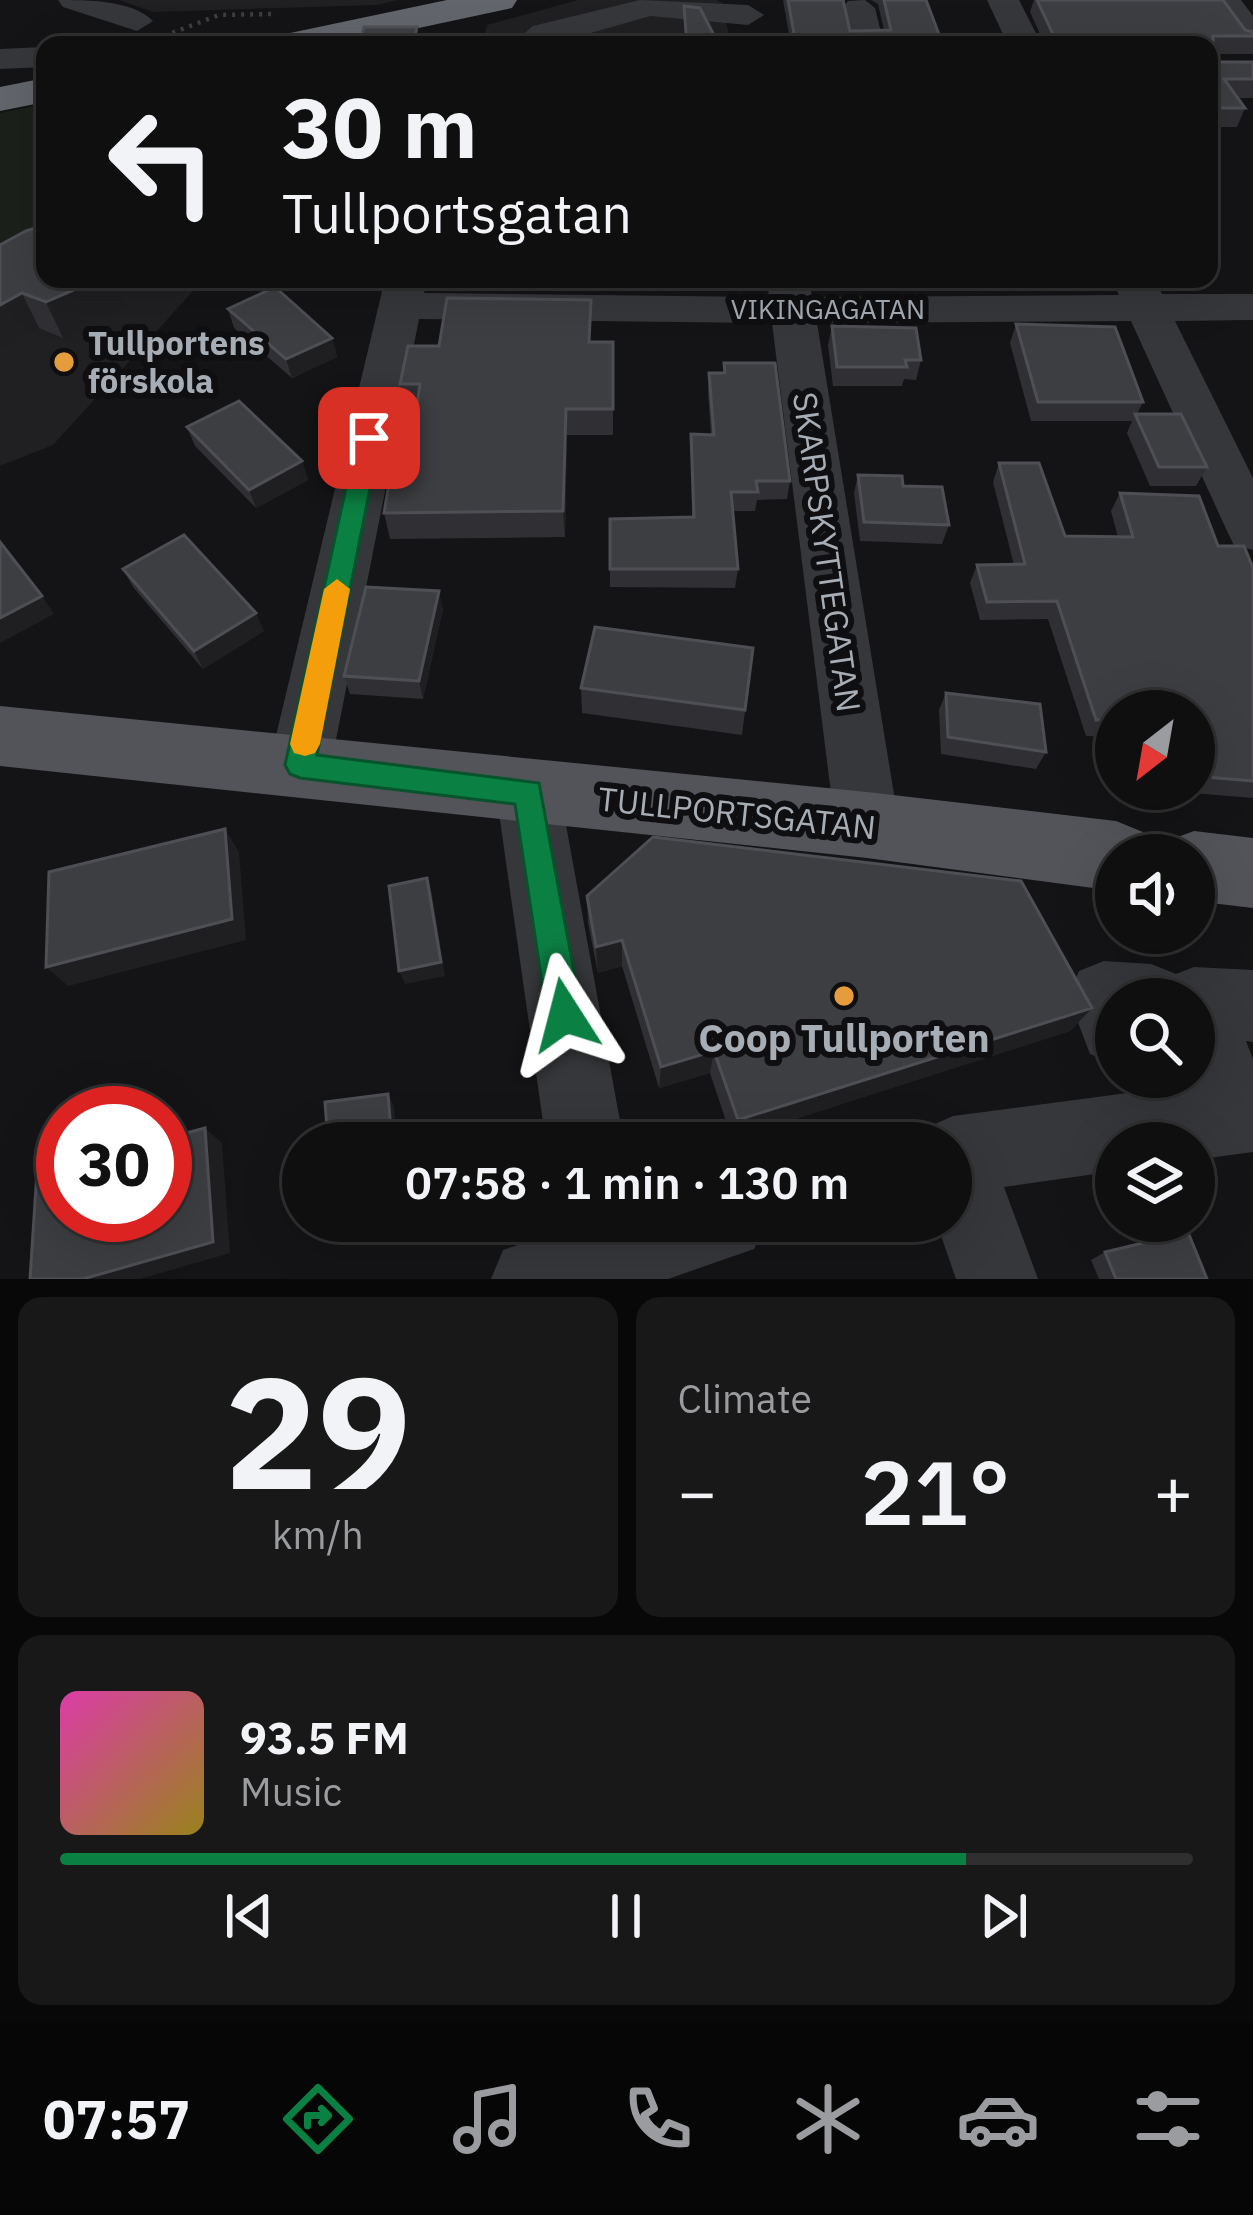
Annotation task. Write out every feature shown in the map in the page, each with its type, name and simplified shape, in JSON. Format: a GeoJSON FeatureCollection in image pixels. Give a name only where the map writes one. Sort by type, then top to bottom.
{"type":"FeatureCollection","features":[{"type":"Feature","properties":{"kind":"highway"},"geometry":{"type":"LineString","coordinates":[[328,36],[499,0]]}},
{"type":"Feature","properties":{"kind":"highway"},"geometry":{"type":"LineString","coordinates":[[0,99],[36,92]]}},
{"type":"Feature","properties":{"kind":"main road","name":"TULLPORTSGATAN"},"geometry":{"type":"LineString","coordinates":[[0,736],[867,825],[1095,853]]}},
{"type":"Feature","properties":{"kind":"main road"},"geometry":{"type":"LineString","coordinates":[[1215,868],[1253,873]]}},
{"type":"Feature","properties":{"kind":"street"},"geometry":{"type":"LineString","coordinates":[[74,0],[133,19]]}},
{"type":"Feature","properties":{"kind":"street"},"geometry":{"type":"LineString","coordinates":[[1003,0],[1020,36]]}},
{"type":"Feature","properties":{"kind":"street"},"geometry":{"type":"LineString","coordinates":[[1225,0],[1253,38]]}},
{"type":"Feature","properties":{"kind":"street"},"geometry":{"type":"LineString","coordinates":[[540,36],[650,7],[749,20]]}},
{"type":"Feature","properties":{"kind":"street"},"geometry":{"type":"LineString","coordinates":[[859,8],[865,36]]}},
{"type":"Feature","properties":{"kind":"street"},"geometry":{"type":"LineString","coordinates":[[92,36],[133,19]]}},
{"type":"Feature","properties":{"kind":"street"},"geometry":{"type":"LineString","coordinates":[[0,59],[36,57]]}},
{"type":"Feature","properties":{"kind":"street"},"geometry":{"type":"LineString","coordinates":[[300,765],[404,292]]}},
{"type":"Feature","properties":{"kind":"street","name":"VIKINGAGATAN"},"geometry":{"type":"LineString","coordinates":[[404,292],[1140,294],[1253,307]]}},
{"type":"Feature","properties":{"kind":"street"},"geometry":{"type":"LineString","coordinates":[[1140,294],[1253,531]]}},
{"type":"Feature","properties":{"kind":"street","name":"SKARPSKYTTEGATAN"},"geometry":{"type":"LineString","coordinates":[[790,295],[867,825]]}},
{"type":"Feature","properties":{"kind":"street"},"geometry":{"type":"LineString","coordinates":[[528,792],[582,1122]]}},
{"type":"Feature","properties":{"kind":"street"},"geometry":{"type":"LineString","coordinates":[[1215,1003],[1253,1006]]}},
{"type":"Feature","properties":{"kind":"street"},"geometry":{"type":"LineString","coordinates":[[1215,1048],[1246,1115]]}},
{"type":"Feature","properties":{"kind":"street"},"geometry":{"type":"LineString","coordinates":[[972,1150],[1143,1102],[1246,1115]]}},
{"type":"Feature","properties":{"kind":"street"},"geometry":{"type":"LineString","coordinates":[[972,1211],[997,1279]]}},
{"type":"Feature","properties":{"kind":"street"},"geometry":{"type":"LineString","coordinates":[[578,1252],[626,1242]]}},
{"type":"Feature","properties":{"kind":"shaded area"},"geometry":{"type":"Polygon","coordinates":[[[119,0],[397,0],[377,5],[153,12],[119,0]]]}},
{"type":"Feature","properties":{"kind":"shaded area"},"geometry":{"type":"Polygon","coordinates":[[[578,0],[717,0],[722,3],[729,36],[485,36],[487,25],[578,0]]]}},
{"type":"Feature","properties":{"kind":"shaded area"},"geometry":{"type":"Polygon","coordinates":[[[36,106],[36,252],[0,262],[0,113],[36,106]]]}},
{"type":"Feature","properties":{"kind":"shaded area","name":"Tullportens förskola"},"geometry":{"type":"Polygon","coordinates":[[[0,262],[36,276],[36,288],[196,288],[53,445],[0,466],[0,262]]]}},
{"type":"Feature","properties":{"kind":"building"},"geometry":{"type":"Polygon","coordinates":[[[788,0],[843,0],[850,31],[891,30],[884,0],[926,0],[940,36],[794,36],[788,0]]]}},
{"type":"Feature","properties":{"kind":"building"},"geometry":{"type":"Polygon","coordinates":[[[1037,0],[1223,0],[1245,30],[1253,32],[1253,36],[1054,36],[1037,0]]]}},
{"type":"Feature","properties":{"kind":"building"},"geometry":{"type":"Polygon","coordinates":[[[684,6],[700,8],[714,36],[686,36],[684,6]]]}},
{"type":"Feature","properties":{"kind":"building"},"geometry":{"type":"Polygon","coordinates":[[[364,27],[417,27],[415,36],[362,36],[364,27]]]}},
{"type":"Feature","properties":{"kind":"building"},"geometry":{"type":"Polygon","coordinates":[[[1218,62],[1253,62],[1253,79],[1224,79],[1245,108],[1218,108],[1218,62]]]}},
{"type":"Feature","properties":{"kind":"building"},"geometry":{"type":"Polygon","coordinates":[[[36,228],[36,288],[78,288],[46,302],[22,293],[0,305],[0,245],[36,228]]]}},
{"type":"Feature","properties":{"kind":"building"},"geometry":{"type":"Polygon","coordinates":[[[276,288],[332,338],[286,359],[228,309],[276,288]]]}},
{"type":"Feature","properties":{"kind":"building"},"geometry":{"type":"Polygon","coordinates":[[[447,298],[591,300],[589,342],[613,342],[613,409],[566,409],[563,511],[384,513],[394,454],[410,454],[420,384],[400,384],[408,346],[439,346],[447,298]]]}},
{"type":"Feature","properties":{"kind":"building"},"geometry":{"type":"Polygon","coordinates":[[[1016,324],[1115,327],[1143,402],[1038,402],[1016,324]]]}},
{"type":"Feature","properties":{"kind":"building"},"geometry":{"type":"Polygon","coordinates":[[[832,326],[916,328],[921,360],[905,360],[907,367],[837,367],[832,326]]]}},
{"type":"Feature","properties":{"kind":"building"},"geometry":{"type":"Polygon","coordinates":[[[724,363],[775,363],[790,481],[756,481],[758,492],[731,492],[738,569],[610,569],[610,519],[694,517],[691,434],[714,435],[709,373],[725,373],[724,363]]]}},
{"type":"Feature","properties":{"kind":"building"},"geometry":{"type":"Polygon","coordinates":[[[239,401],[302,461],[249,490],[187,427],[239,401]]]}},
{"type":"Feature","properties":{"kind":"building"},"geometry":{"type":"Polygon","coordinates":[[[1135,414],[1181,414],[1207,467],[1159,467],[1135,414]]]}},
{"type":"Feature","properties":{"kind":"building"},"geometry":{"type":"Polygon","coordinates":[[[999,463],[1039,463],[1065,536],[1133,537],[1120,493],[1199,496],[1218,546],[1244,546],[1253,568],[1253,781],[1215,778],[1215,690],[1095,690],[1095,717],[1057,601],[987,602],[977,565],[1025,564],[999,463]]]}},
{"type":"Feature","properties":{"kind":"building"},"geometry":{"type":"Polygon","coordinates":[[[858,475],[902,476],[903,486],[942,487],[949,525],[864,522],[858,475]]]}},
{"type":"Feature","properties":{"kind":"building"},"geometry":{"type":"Polygon","coordinates":[[[184,535],[256,613],[194,651],[123,569],[184,535]]]}},
{"type":"Feature","properties":{"kind":"building"},"geometry":{"type":"Polygon","coordinates":[[[0,542],[42,596],[0,618],[0,542]]]}},
{"type":"Feature","properties":{"kind":"building"},"geometry":{"type":"Polygon","coordinates":[[[366,587],[439,591],[419,681],[344,676],[366,587]]]}},
{"type":"Feature","properties":{"kind":"building"},"geometry":{"type":"Polygon","coordinates":[[[595,627],[753,648],[745,710],[581,688],[595,627]]]}},
{"type":"Feature","properties":{"kind":"building"},"geometry":{"type":"Polygon","coordinates":[[[946,693],[1040,704],[1046,752],[948,737],[946,693]]]}},
{"type":"Feature","properties":{"kind":"building"},"geometry":{"type":"Polygon","coordinates":[[[225,829],[232,919],[46,967],[49,872],[225,829]]]}},
{"type":"Feature","properties":{"kind":"building"},"geometry":{"type":"Polygon","coordinates":[[[653,837],[1021,881],[1092,1008],[738,1120],[714,1051],[661,1067],[622,940],[596,947],[587,896],[653,837]]]}},
{"type":"Feature","properties":{"kind":"building"},"geometry":{"type":"Polygon","coordinates":[[[427,878],[441,962],[399,971],[389,886],[427,878]]]}},
{"type":"Feature","properties":{"kind":"building"},"geometry":{"type":"Polygon","coordinates":[[[388,1094],[390,1122],[326,1122],[325,1102],[388,1094]]]}},
{"type":"Feature","properties":{"kind":"building"},"geometry":{"type":"Polygon","coordinates":[[[205,1128],[213,1242],[83,1279],[30,1279],[36,1186],[36,1242],[192,1242],[192,1132],[205,1128]]]}},
{"type":"Feature","properties":{"kind":"building"},"geometry":{"type":"Polygon","coordinates":[[[1146,1242],[1192,1242],[1207,1279],[1116,1279],[1105,1252],[1146,1242]]]}},
{"type":"Feature","properties":{"kind":"slow traffic"},"geometry":{"type":"LineString","coordinates":[[305,744],[337,589]]}},
{"type":"Feature","properties":{"kind":"place","name":"Tullportens förskola"},"geometry":{"type":"Point","coordinates":[64,362]}},
{"type":"Feature","properties":{"kind":"place","name":"Coop Tullporten"},"geometry":{"type":"Point","coordinates":[844,996]}},
{"type":"Feature","properties":{"kind":"route"},"geometry":{"type":"LineString","coordinates":[[369,438],[300,765],[528,792],[565,1015]]}}]}
